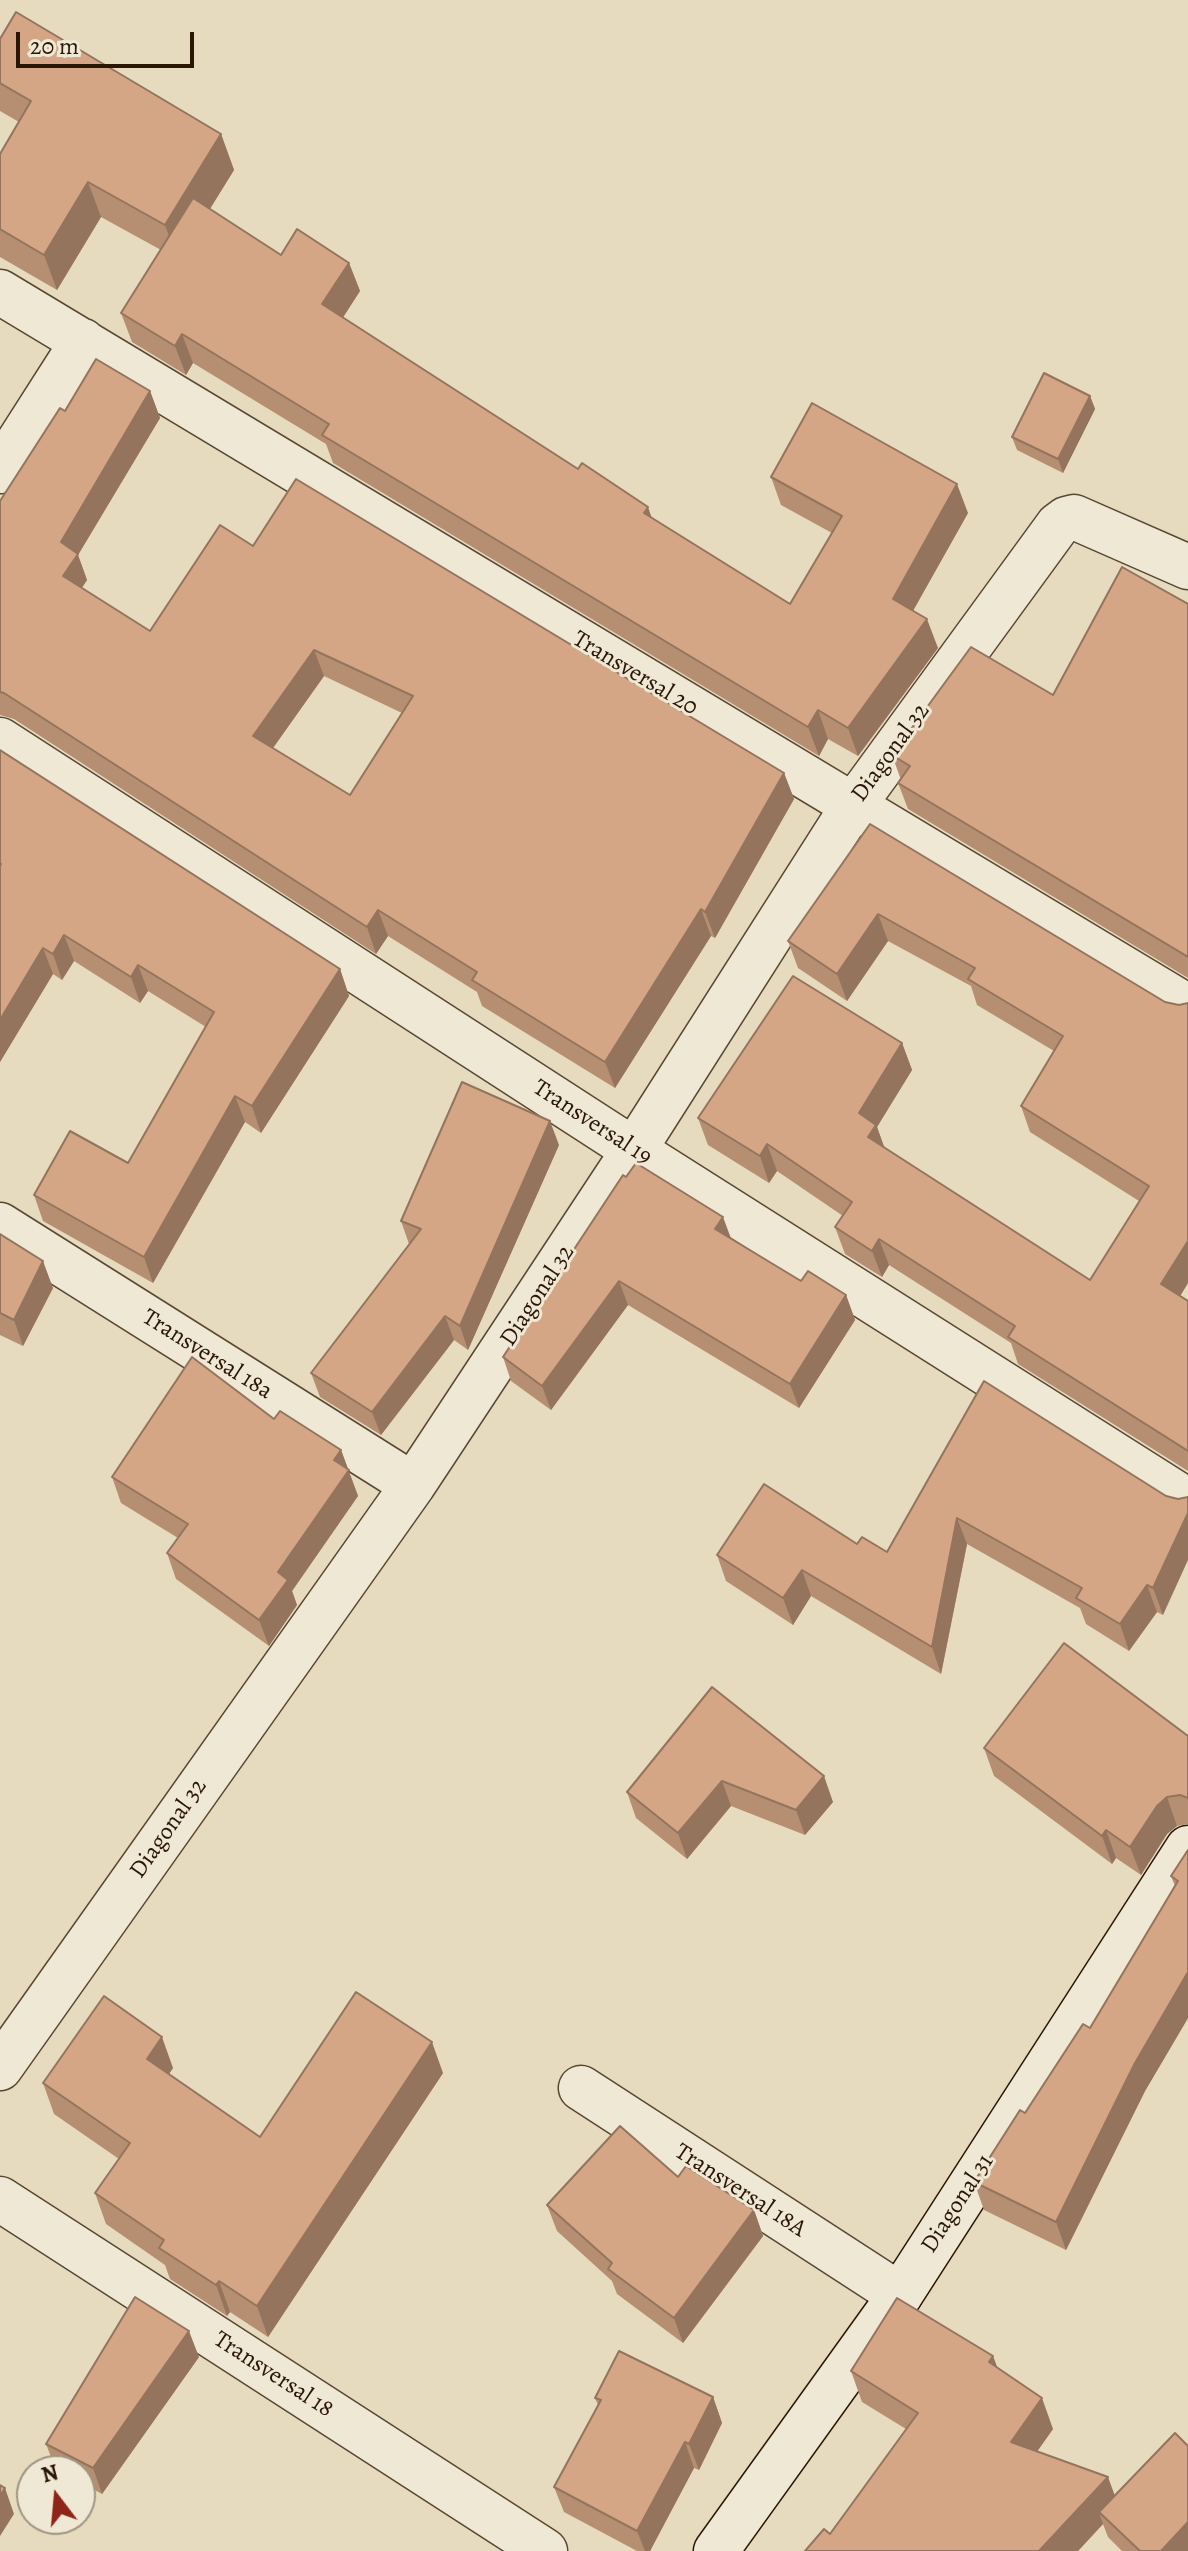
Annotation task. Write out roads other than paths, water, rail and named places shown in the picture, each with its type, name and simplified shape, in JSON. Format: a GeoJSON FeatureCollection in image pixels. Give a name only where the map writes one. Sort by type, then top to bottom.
{"type":"FeatureCollection","features":[{"type":"Feature","properties":{"kind":"street","name":"Transversal 20"},"geometry":{"type":"LineString","coordinates":[[0,292],[1188,1007]]}},
{"type":"Feature","properties":{"kind":"street"},"geometry":{"type":"LineString","coordinates":[[0,471],[83,341]]}},
{"type":"Feature","properties":{"kind":"street","name":"Diagonal 32"},"geometry":{"type":"LineString","coordinates":[[0,2068],[413,1485],[634,1150],[853,806],[1058,525],[1074,517],[1188,567]]}},
{"type":"Feature","properties":{"kind":"street","name":"Transversal 19"},"geometry":{"type":"LineString","coordinates":[[0,740],[634,1150],[1188,1501]]}},
{"type":"Feature","properties":{"kind":"street","name":"Transversal 18a"},"geometry":{"type":"LineString","coordinates":[[0,1225],[413,1485]]}},
{"type":"Feature","properties":{"kind":"street","name":"Diagonal 31"},"geometry":{"type":"LineString","coordinates":[[716,2551],[900,2295],[1188,1848]]}},
{"type":"Feature","properties":{"kind":"street","name":"Transversal 18A"},"geometry":{"type":"LineString","coordinates":[[581,2088],[900,2295]]}},
{"type":"Feature","properties":{"kind":"street","name":"Transversal 18"},"geometry":{"type":"LineString","coordinates":[[0,2199],[545,2551]]}}]}
